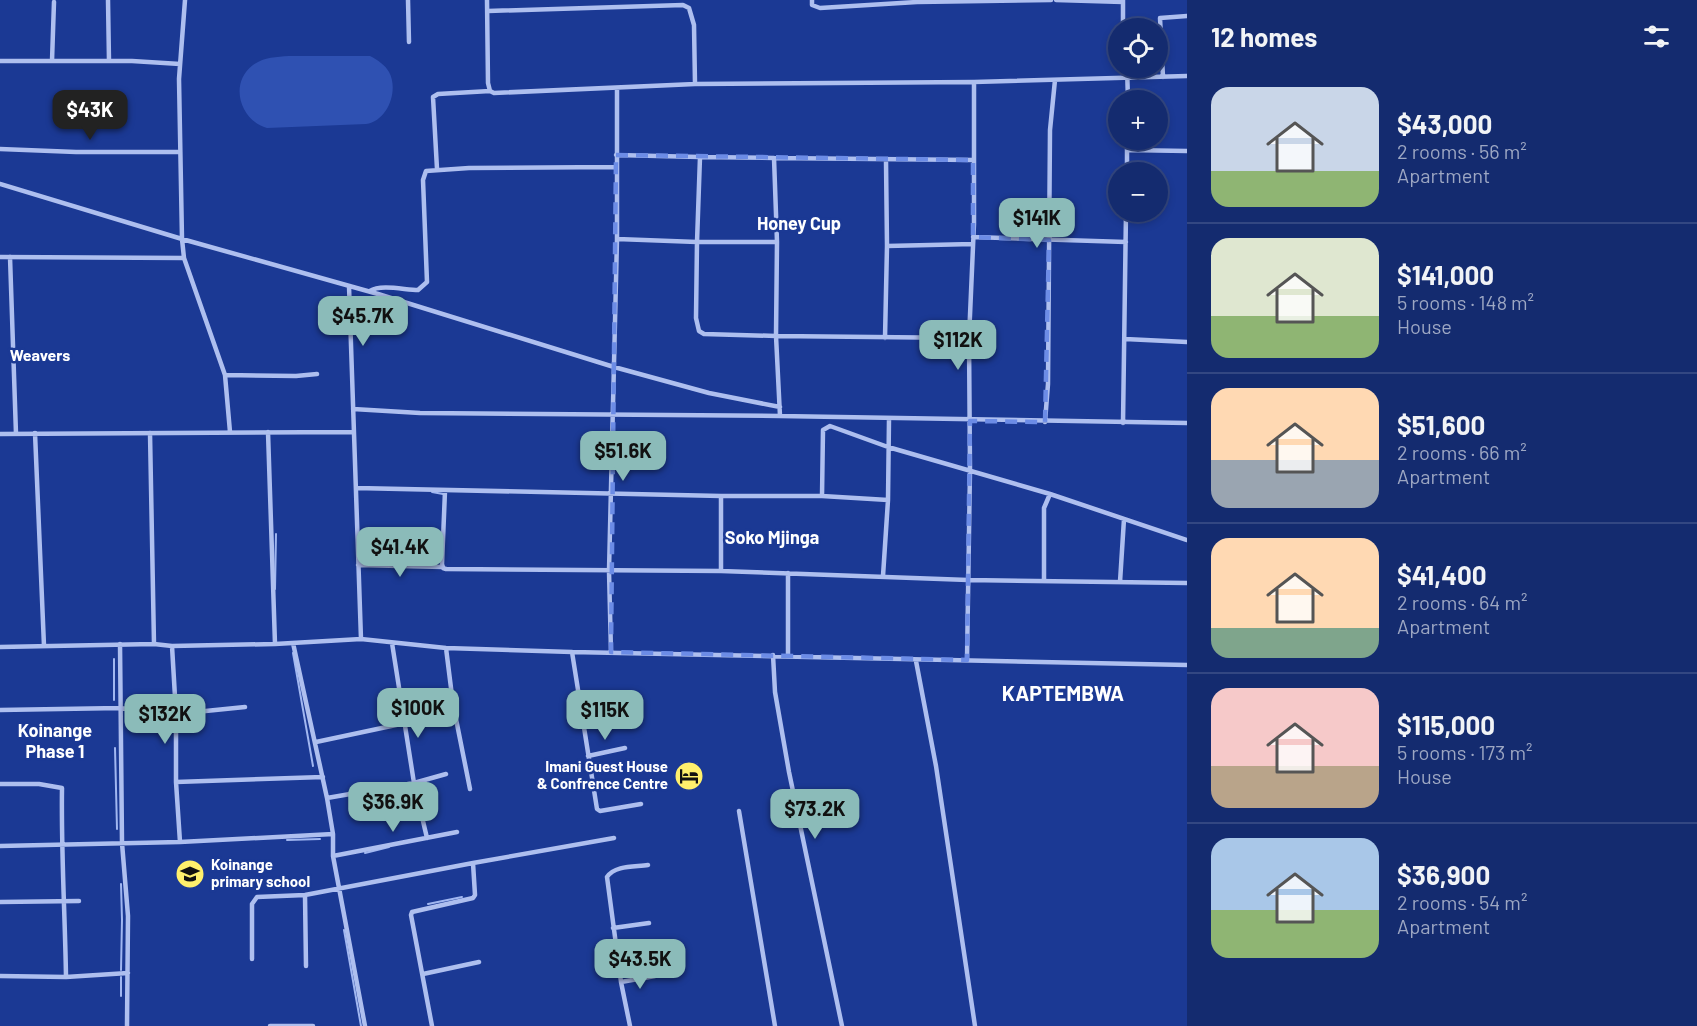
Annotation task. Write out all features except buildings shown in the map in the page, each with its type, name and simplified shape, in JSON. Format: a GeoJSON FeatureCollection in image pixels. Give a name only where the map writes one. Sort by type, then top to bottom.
{"type":"FeatureCollection","features":[{"type":"Feature","properties":{"kind":"street"},"geometry":{"type":"LineString","coordinates":[[108,0],[109,61]]}},
{"type":"Feature","properties":{"kind":"street"},"geometry":{"type":"LineString","coordinates":[[185,0],[180,64],[179,153],[182,239],[184,258],[198,291],[225,375],[230,432]]}},
{"type":"Feature","properties":{"kind":"street"},"geometry":{"type":"LineString","coordinates":[[408,0],[409,42]]}},
{"type":"Feature","properties":{"kind":"street"},"geometry":{"type":"LineString","coordinates":[[487,0],[490,91]]}},
{"type":"Feature","properties":{"kind":"street"},"geometry":{"type":"LineString","coordinates":[[571,0],[571,9]]}},
{"type":"Feature","properties":{"kind":"street"},"geometry":{"type":"LineString","coordinates":[[686,0],[687,7]]}},
{"type":"Feature","properties":{"kind":"street"},"geometry":{"type":"LineString","coordinates":[[812,0],[812,5],[820,8],[916,1],[1123,1],[1124,18]]}},
{"type":"Feature","properties":{"kind":"street"},"geometry":{"type":"LineString","coordinates":[[52,61],[54,2]]}},
{"type":"Feature","properties":{"kind":"street"},"geometry":{"type":"LineString","coordinates":[[488,11],[683,5],[691,11],[694,24],[695,84]]}},
{"type":"Feature","properties":{"kind":"street"},"geometry":{"type":"LineString","coordinates":[[1160,18],[1187,16]]}},
{"type":"Feature","properties":{"kind":"street"},"geometry":{"type":"LineString","coordinates":[[0,61],[109,61],[180,64]]}},
{"type":"Feature","properties":{"kind":"street"},"geometry":{"type":"LineString","coordinates":[[1168,76],[1187,76]]}},
{"type":"Feature","properties":{"kind":"street"},"geometry":{"type":"LineString","coordinates":[[437,169],[433,97],[438,94],[617,89],[695,84],[974,82],[1108,78]]}},
{"type":"Feature","properties":{"kind":"street"},"geometry":{"type":"LineString","coordinates":[[1045,422],[1048,384],[1050,130],[1055,80]]}},
{"type":"Feature","properties":{"kind":"street"},"geometry":{"type":"LineString","coordinates":[[967,660],[970,470],[969,338],[973,244],[974,82]]}},
{"type":"Feature","properties":{"kind":"street"},"geometry":{"type":"LineString","coordinates":[[611,652],[609,571],[617,239],[617,89]]}},
{"type":"Feature","properties":{"kind":"street"},"geometry":{"type":"LineString","coordinates":[[0,149],[179,153]]}},
{"type":"Feature","properties":{"kind":"street"},"geometry":{"type":"LineString","coordinates":[[1127,162],[1127,150],[1187,151]]}},
{"type":"Feature","properties":{"kind":"street"},"geometry":{"type":"LineString","coordinates":[[616,155],[973,160]]}},
{"type":"Feature","properties":{"kind":"street"},"geometry":{"type":"LineString","coordinates":[[700,157],[696,318],[699,331],[710,335],[969,338]]}},
{"type":"Feature","properties":{"kind":"street"},"geometry":{"type":"LineString","coordinates":[[774,158],[777,242],[776,336],[780,416]]}},
{"type":"Feature","properties":{"kind":"street"},"geometry":{"type":"LineString","coordinates":[[885,338],[886,160]]}},
{"type":"Feature","properties":{"kind":"street"},"geometry":{"type":"LineString","coordinates":[[369,291],[375,288],[418,290],[427,282],[423,180],[426,171],[616,167]]}},
{"type":"Feature","properties":{"kind":"street"},"geometry":{"type":"LineString","coordinates":[[0,184],[182,239],[369,291],[614,367],[709,393],[780,407]]}},
{"type":"Feature","properties":{"kind":"street"},"geometry":{"type":"LineString","coordinates":[[1123,423],[1126,222]]}},
{"type":"Feature","properties":{"kind":"street"},"geometry":{"type":"LineString","coordinates":[[973,237],[1126,242]]}},
{"type":"Feature","properties":{"kind":"street"},"geometry":{"type":"LineString","coordinates":[[617,239],[777,242]]}},
{"type":"Feature","properties":{"kind":"street"},"geometry":{"type":"LineString","coordinates":[[887,246],[973,244]]}},
{"type":"Feature","properties":{"kind":"street"},"geometry":{"type":"LineString","coordinates":[[0,257],[184,258]]}},
{"type":"Feature","properties":{"kind":"street"},"geometry":{"type":"LineString","coordinates":[[10,257],[16,434]]}},
{"type":"Feature","properties":{"kind":"street"},"geometry":{"type":"LineString","coordinates":[[349,286],[361,639]]}},
{"type":"Feature","properties":{"kind":"street"},"geometry":{"type":"LineString","coordinates":[[1125,339],[1187,342]]}},
{"type":"Feature","properties":{"kind":"street"},"geometry":{"type":"LineString","coordinates":[[225,375],[317,374]]}},
{"type":"Feature","properties":{"kind":"street"},"geometry":{"type":"LineString","coordinates":[[353,409],[408,413],[1187,423]]}},
{"type":"Feature","properties":{"kind":"street"},"geometry":{"type":"LineString","coordinates":[[883,576],[888,500],[889,419]]}},
{"type":"Feature","properties":{"kind":"street"},"geometry":{"type":"LineString","coordinates":[[822,496],[823,430],[830,426],[888,447],[1050,494],[1187,540]]}},
{"type":"Feature","properties":{"kind":"street"},"geometry":{"type":"LineString","coordinates":[[268,432],[275,644]]}},
{"type":"Feature","properties":{"kind":"street"},"geometry":{"type":"LineString","coordinates":[[0,434],[354,432]]}},
{"type":"Feature","properties":{"kind":"street"},"geometry":{"type":"LineString","coordinates":[[35,433],[44,646]]}},
{"type":"Feature","properties":{"kind":"street"},"geometry":{"type":"LineString","coordinates":[[150,433],[154,644]]}},
{"type":"Feature","properties":{"kind":"street"},"geometry":{"type":"LineString","coordinates":[[356,488],[822,496],[888,500]]}},
{"type":"Feature","properties":{"kind":"street"},"geometry":{"type":"LineString","coordinates":[[442,567],[445,491]]}},
{"type":"Feature","properties":{"kind":"street"},"geometry":{"type":"LineString","coordinates":[[1044,581],[1044,508],[1050,494]]}},
{"type":"Feature","properties":{"kind":"street"},"geometry":{"type":"LineString","coordinates":[[721,496],[721,571]]}},
{"type":"Feature","properties":{"kind":"street"},"geometry":{"type":"LineString","coordinates":[[1120,582],[1124,519]]}},
{"type":"Feature","properties":{"kind":"street"},"geometry":{"type":"LineString","coordinates":[[358,565],[442,567],[446,569],[721,571],[968,580],[1187,583]]}},
{"type":"Feature","properties":{"kind":"street"},"geometry":{"type":"LineString","coordinates":[[788,573],[788,656]]}},
{"type":"Feature","properties":{"kind":"street"},"geometry":{"type":"LineString","coordinates":[[0,647],[275,644],[361,639],[447,648],[572,652],[1187,665]]}},
{"type":"Feature","properties":{"kind":"street"},"geometry":{"type":"LineString","coordinates":[[293,643],[327,798],[333,834],[333,856],[365,1026]]}},
{"type":"Feature","properties":{"kind":"street"},"geometry":{"type":"LineString","coordinates":[[392,643],[403,724],[427,838]]}},
{"type":"Feature","properties":{"kind":"street"},"geometry":{"type":"LineString","coordinates":[[120,644],[122,843],[128,916],[127,1026]]}},
{"type":"Feature","properties":{"kind":"street"},"geometry":{"type":"LineString","coordinates":[[172,646],[177,714],[176,782],[180,842]]}},
{"type":"Feature","properties":{"kind":"street"},"geometry":{"type":"LineString","coordinates":[[447,648],[453,704],[470,789]]}},
{"type":"Feature","properties":{"kind":"street"},"geometry":{"type":"LineString","coordinates":[[572,652],[597,809],[600,811],[641,804]]}},
{"type":"Feature","properties":{"kind":"street"},"geometry":{"type":"LineString","coordinates":[[773,655],[775,692],[789,772],[842,1026]]}},
{"type":"Feature","properties":{"kind":"street"},"geometry":{"type":"LineString","coordinates":[[916,661],[936,766],[975,1026]]}},
{"type":"Feature","properties":{"kind":"street"},"geometry":{"type":"LineString","coordinates":[[581,701],[616,697]]}},
{"type":"Feature","properties":{"kind":"street"},"geometry":{"type":"LineString","coordinates":[[0,710],[120,708],[177,714],[245,707]]}},
{"type":"Feature","properties":{"kind":"street"},"geometry":{"type":"LineString","coordinates":[[316,742],[429,718]]}},
{"type":"Feature","properties":{"kind":"street"},"geometry":{"type":"LineString","coordinates":[[588,756],[625,748]]}},
{"type":"Feature","properties":{"kind":"street"},"geometry":{"type":"LineString","coordinates":[[327,798],[414,783],[446,774]]}},
{"type":"Feature","properties":{"kind":"street"},"geometry":{"type":"LineString","coordinates":[[176,782],[323,777]]}},
{"type":"Feature","properties":{"kind":"street"},"geometry":{"type":"LineString","coordinates":[[0,784],[39,784],[62,788],[61,845],[64,865],[66,977]]}},
{"type":"Feature","properties":{"kind":"street"},"geometry":{"type":"LineString","coordinates":[[739,811],[775,1026]]}},
{"type":"Feature","properties":{"kind":"street"},"geometry":{"type":"LineString","coordinates":[[333,856],[457,832]]}},
{"type":"Feature","properties":{"kind":"street"},"geometry":{"type":"LineString","coordinates":[[0,846],[180,842],[333,834]]}},
{"type":"Feature","properties":{"kind":"street"},"geometry":{"type":"LineString","coordinates":[[252,959],[252,904],[255,898],[305,895],[614,838]]}},
{"type":"Feature","properties":{"kind":"street"},"geometry":{"type":"LineString","coordinates":[[432,1026],[411,915],[412,912],[473,898],[475,895],[473,863]]}},
{"type":"Feature","properties":{"kind":"street"},"geometry":{"type":"LineString","coordinates":[[630,1026],[621,982],[607,876],[618,869],[648,865]]}},
{"type":"Feature","properties":{"kind":"street"},"geometry":{"type":"LineString","coordinates":[[305,895],[306,966]]}},
{"type":"Feature","properties":{"kind":"street"},"geometry":{"type":"LineString","coordinates":[[0,902],[79,901]]}},
{"type":"Feature","properties":{"kind":"street"},"geometry":{"type":"LineString","coordinates":[[613,928],[649,923]]}},
{"type":"Feature","properties":{"kind":"street"},"geometry":{"type":"LineString","coordinates":[[423,974],[479,962]]}},
{"type":"Feature","properties":{"kind":"street"},"geometry":{"type":"LineString","coordinates":[[0,976],[66,977],[128,973]]}},
{"type":"Feature","properties":{"kind":"street"},"geometry":{"type":"LineString","coordinates":[[621,982],[655,976]]}},
{"type":"Feature","properties":{"kind":"street"},"geometry":{"type":"LineString","coordinates":[[270,1026],[313,1026]]}},
{"type":"Feature","properties":{"kind":"highlighted area"},"geometry":{"type":"Polygon","coordinates":[[[616,155],[973,160],[973,237],[1049,240],[1045,422],[970,421],[967,660],[611,652],[616,155]]]}},
{"type":"Feature","properties":{"kind":"shaded area"},"geometry":{"type":"Polygon","coordinates":[[[289,56],[370,56],[385,67],[392,79],[392,96],[386,111],[374,122],[366,124],[267,128],[258,124],[250,118],[241,101],[241,82],[245,73],[261,60],[289,56]]]}},
{"type":"Feature","properties":{"kind":"waterway"},"geometry":{"type":"LineString","coordinates":[[432,492],[443,494]]}},
{"type":"Feature","properties":{"kind":"waterway"},"geometry":{"type":"LineString","coordinates":[[275,589],[276,534]]}},
{"type":"Feature","properties":{"kind":"waterway"},"geometry":{"type":"LineString","coordinates":[[293,653],[313,766]]}},
{"type":"Feature","properties":{"kind":"waterway"},"geometry":{"type":"LineString","coordinates":[[114,659],[114,700]]}},
{"type":"Feature","properties":{"kind":"waterway"},"geometry":{"type":"LineString","coordinates":[[115,748],[117,829]]}},
{"type":"Feature","properties":{"kind":"waterway"},"geometry":{"type":"LineString","coordinates":[[287,840],[320,839]]}},
{"type":"Feature","properties":{"kind":"waterway"},"geometry":{"type":"LineString","coordinates":[[365,853],[389,847]]}},
{"type":"Feature","properties":{"kind":"waterway"},"geometry":{"type":"LineString","coordinates":[[121,884],[121,970]]}},
{"type":"Feature","properties":{"kind":"waterway"},"geometry":{"type":"LineString","coordinates":[[428,904],[462,897]]}},
{"type":"Feature","properties":{"kind":"waterway"},"geometry":{"type":"LineString","coordinates":[[344,930],[361,1026]]}},
{"type":"Feature","properties":{"kind":"waterway"},"geometry":{"type":"LineString","coordinates":[[121,977],[121,996]]}},
{"type":"Feature","properties":{"kind":"place","name":"Imani Guest House & Confrence Centre"},"geometry":{"type":"Point","coordinates":[689,776]}},
{"type":"Feature","properties":{"kind":"place","name":"Koinange primary school"},"geometry":{"type":"Point","coordinates":[190,874]}},
{"type":"Feature","properties":{"kind":"district","name":"Honey Cup"},"geometry":{"type":"Point","coordinates":[799,224]}},
{"type":"Feature","properties":{"kind":"district","name":"Weavers"},"geometry":{"type":"Point","coordinates":[40,355]}},
{"type":"Feature","properties":{"kind":"district","name":"Soko Mjinga"},"geometry":{"type":"Point","coordinates":[772,538]}},
{"type":"Feature","properties":{"kind":"district","name":"KAPTEMBWA"},"geometry":{"type":"Point","coordinates":[1063,694]}},
{"type":"Feature","properties":{"kind":"district","name":"Koinange Phase 1"},"geometry":{"type":"Point","coordinates":[55,741]}}]}
